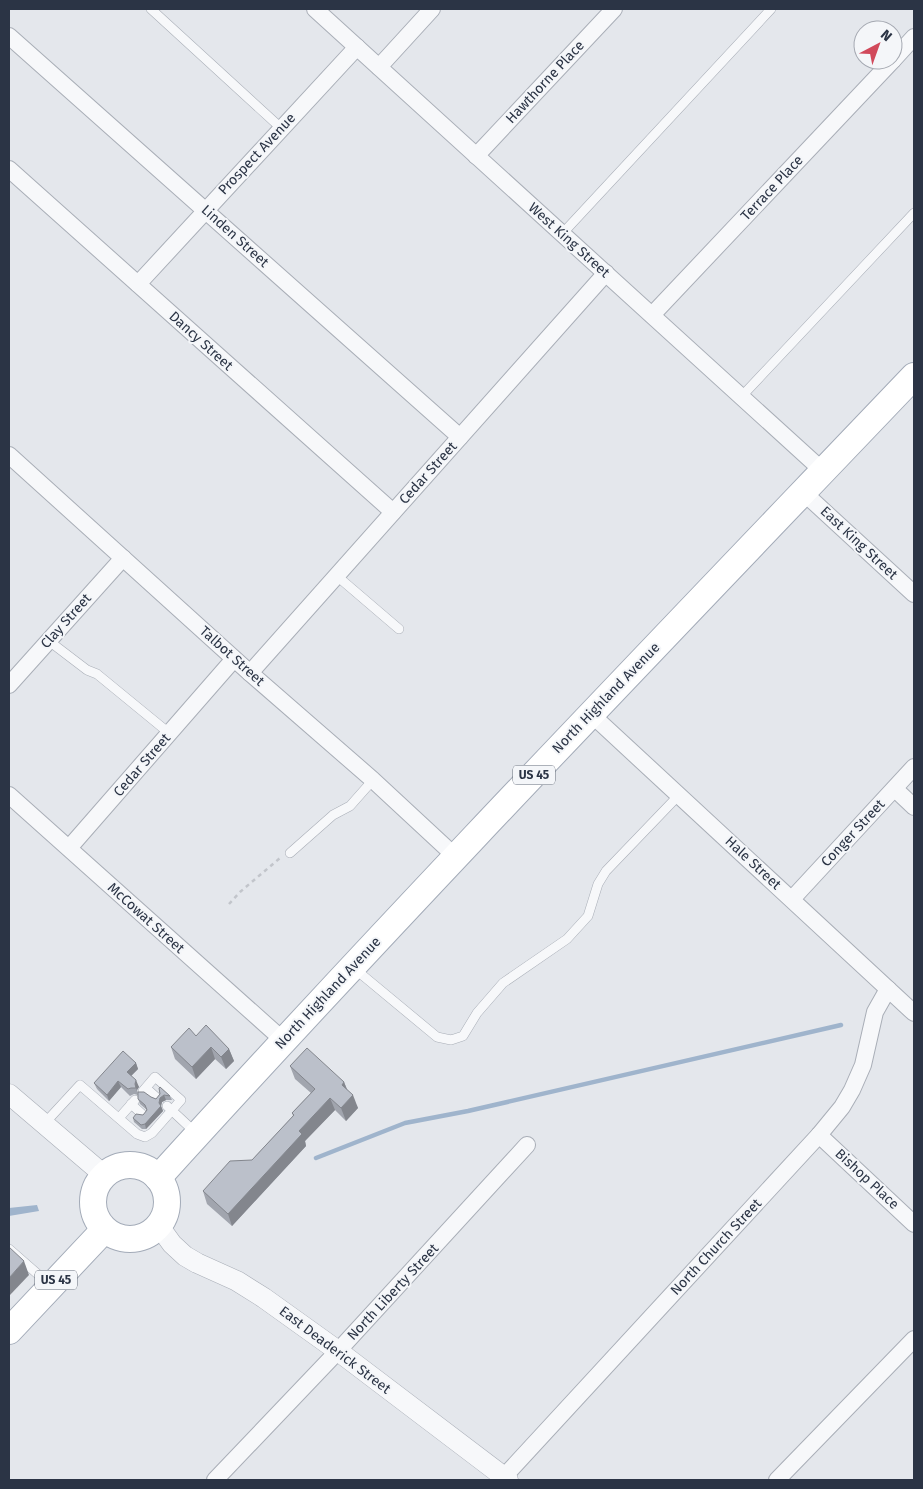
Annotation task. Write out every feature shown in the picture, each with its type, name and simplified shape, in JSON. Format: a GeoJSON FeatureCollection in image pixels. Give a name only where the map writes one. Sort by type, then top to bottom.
{"type":"FeatureCollection","features":[{"type":"Feature","properties":{"kind":"main road","name":"North Highland Avenue"},"geometry":{"type":"LineString","coordinates":[[158,1178],[283,1040],[914,376]]}},
{"type":"Feature","properties":{"kind":"main road"},"geometry":{"type":"LineString","coordinates":[[125,1165],[149,1170],[158,1178],[165,1189],[167,1202],[165,1215],[159,1226],[150,1234],[139,1239],[126,1240],[104,1230],[95,1214],[93,1197],[97,1185],[104,1175],[114,1168],[125,1165]]}},
{"type":"Feature","properties":{"kind":"main road","name":"US 45"},"geometry":{"type":"LineString","coordinates":[[9,1331],[104,1230]]}},
{"type":"Feature","properties":{"kind":"street","name":"West King Street"},"geometry":{"type":"LineString","coordinates":[[315,9],[824,471]]}},
{"type":"Feature","properties":{"kind":"street"},"geometry":{"type":"LineString","coordinates":[[378,67],[432,9]]}},
{"type":"Feature","properties":{"kind":"street","name":"Hawthorne Place"},"geometry":{"type":"LineString","coordinates":[[476,156],[614,9]]}},
{"type":"Feature","properties":{"kind":"street","name":"Linden Street"},"geometry":{"type":"LineString","coordinates":[[9,36],[460,437]]}},
{"type":"Feature","properties":{"kind":"street","name":"Terrace Place"},"geometry":{"type":"LineString","coordinates":[[903,49],[914,37]]}},
{"type":"Feature","properties":{"kind":"street","name":"Prospect Avenue"},"geometry":{"type":"LineString","coordinates":[[138,284],[357,47]]}},
{"type":"Feature","properties":{"kind":"street","name":"Terrace Place"},"geometry":{"type":"LineString","coordinates":[[652,315],[884,70]]}},
{"type":"Feature","properties":{"kind":"street","name":"Dancy Street"},"geometry":{"type":"LineString","coordinates":[[9,170],[394,512]]}},
{"type":"Feature","properties":{"kind":"street","name":"Cedar Street"},"geometry":{"type":"LineString","coordinates":[[250,673],[606,273]]}},
{"type":"Feature","properties":{"kind":"street","name":"Talbot Street"},"geometry":{"type":"LineString","coordinates":[[9,455],[250,673],[373,780],[456,857]]}},
{"type":"Feature","properties":{"kind":"street","name":"East King Street"},"geometry":{"type":"LineString","coordinates":[[803,492],[914,594]]}},
{"type":"Feature","properties":{"kind":"street","name":"Clay Street"},"geometry":{"type":"LineString","coordinates":[[9,685],[123,558]]}},
{"type":"Feature","properties":{"kind":"street","name":"Cedar Street"},"geometry":{"type":"LineString","coordinates":[[69,848],[234,658]]}},
{"type":"Feature","properties":{"kind":"street","name":"Hale Street"},"geometry":{"type":"LineString","coordinates":[[591,714],[914,1013]]}},
{"type":"Feature","properties":{"kind":"street","name":"Conger Street"},"geometry":{"type":"LineString","coordinates":[[792,899],[914,767]]}},
{"type":"Feature","properties":{"kind":"street"},"geometry":{"type":"LineString","coordinates":[[894,789],[914,807]]}},
{"type":"Feature","properties":{"kind":"street","name":"McCowat Street"},"geometry":{"type":"LineString","coordinates":[[9,795],[283,1040]]}},
{"type":"Feature","properties":{"kind":"street","name":"North Church Street"},"geometry":{"type":"LineString","coordinates":[[504,1479],[819,1135],[842,1107],[863,1065],[875,1012],[888,989]]}},
{"type":"Feature","properties":{"kind":"street"},"geometry":{"type":"LineString","coordinates":[[9,1094],[104,1175]]}},
{"type":"Feature","properties":{"kind":"street","name":"Bishop Place"},"geometry":{"type":"LineString","coordinates":[[819,1135],[914,1224]]}},
{"type":"Feature","properties":{"kind":"street","name":"North Liberty Street"},"geometry":{"type":"LineString","coordinates":[[215,1480],[338,1351],[528,1145]]}},
{"type":"Feature","properties":{"kind":"street","name":"East Deaderick Street"},"geometry":{"type":"LineString","coordinates":[[159,1226],[172,1244],[185,1256],[196,1263],[237,1281],[264,1298],[338,1351],[504,1479]]}},
{"type":"Feature","properties":{"kind":"street"},"geometry":{"type":"LineString","coordinates":[[777,1480],[914,1339]]}},
{"type":"Feature","properties":{"kind":"lane"},"geometry":{"type":"LineString","coordinates":[[151,9],[281,128]]}},
{"type":"Feature","properties":{"kind":"lane"},"geometry":{"type":"LineString","coordinates":[[562,234],[771,9]]}},
{"type":"Feature","properties":{"kind":"lane"},"geometry":{"type":"LineString","coordinates":[[742,396],[914,213]]}},
{"type":"Feature","properties":{"kind":"lane"},"geometry":{"type":"LineString","coordinates":[[337,576],[399,629]]}},
{"type":"Feature","properties":{"kind":"lane"},"geometry":{"type":"LineString","coordinates":[[49,640],[87,670],[97,674],[170,733]]}},
{"type":"Feature","properties":{"kind":"lane"},"geometry":{"type":"LineString","coordinates":[[290,853],[333,814],[350,806],[373,780]]}},
{"type":"Feature","properties":{"kind":"lane"},"geometry":{"type":"LineString","coordinates":[[353,967],[419,1023],[438,1036],[452,1040],[463,1036],[477,1013],[503,983],[567,939],[588,916],[598,884],[606,872],[680,795]]}},
{"type":"Feature","properties":{"kind":"lane"},"geometry":{"type":"LineString","coordinates":[[44,1124],[80,1084],[137,1134],[145,1137],[152,1133],[155,1124],[169,1108],[181,1100],[155,1078],[144,1089],[156,1097]]}},
{"type":"Feature","properties":{"kind":"lane"},"geometry":{"type":"LineString","coordinates":[[119,1118],[133,1102],[142,1114]]}},
{"type":"Feature","properties":{"kind":"lane"},"geometry":{"type":"LineString","coordinates":[[169,1108],[197,1135]]}},
{"type":"Feature","properties":{"kind":"lane"},"geometry":{"type":"LineString","coordinates":[[9,1249],[51,1286]]}},
{"type":"Feature","properties":{"kind":"path"},"geometry":{"type":"LineString","coordinates":[[229,904],[276,859],[290,853]]}},
{"type":"Feature","properties":{"kind":"water"},"geometry":{"type":"Polygon","coordinates":[[[37,1205],[39,1211],[9,1216],[9,1208],[37,1205]]]}},
{"type":"Feature","properties":{"kind":"building"},"geometry":{"type":"Polygon","coordinates":[[[206,1025],[229,1049],[221,1057],[211,1047],[192,1067],[171,1047],[189,1028],[196,1036],[206,1025]]]}},
{"type":"Feature","properties":{"kind":"building"},"geometry":{"type":"Polygon","coordinates":[[[307,1048],[344,1082],[342,1085],[353,1095],[341,1108],[330,1098],[299,1131],[302,1134],[228,1214],[203,1191],[230,1161],[252,1160],[294,1115],[292,1113],[315,1089],[290,1066],[307,1048]]]}},
{"type":"Feature","properties":{"kind":"building"},"geometry":{"type":"Polygon","coordinates":[[[123,1051],[136,1063],[127,1072],[136,1080],[136,1088],[128,1089],[118,1081],[107,1095],[94,1083],[123,1051]]]}},
{"type":"Feature","properties":{"kind":"building"},"geometry":{"type":"Polygon","coordinates":[[[160,1087],[170,1096],[164,1095],[160,1098],[159,1103],[161,1106],[145,1124],[141,1125],[133,1118],[136,1114],[143,1115],[147,1110],[145,1105],[138,1099],[138,1092],[144,1092],[156,1099],[160,1094],[160,1087]]]}},
{"type":"Feature","properties":{"kind":"building"},"geometry":{"type":"Polygon","coordinates":[[[9,1247],[24,1261],[9,1278],[9,1247]]]}},
{"type":"Feature","properties":{"kind":"waterway"},"geometry":{"type":"LineString","coordinates":[[316,1158],[405,1123],[468,1111],[841,1025]]}}]}
